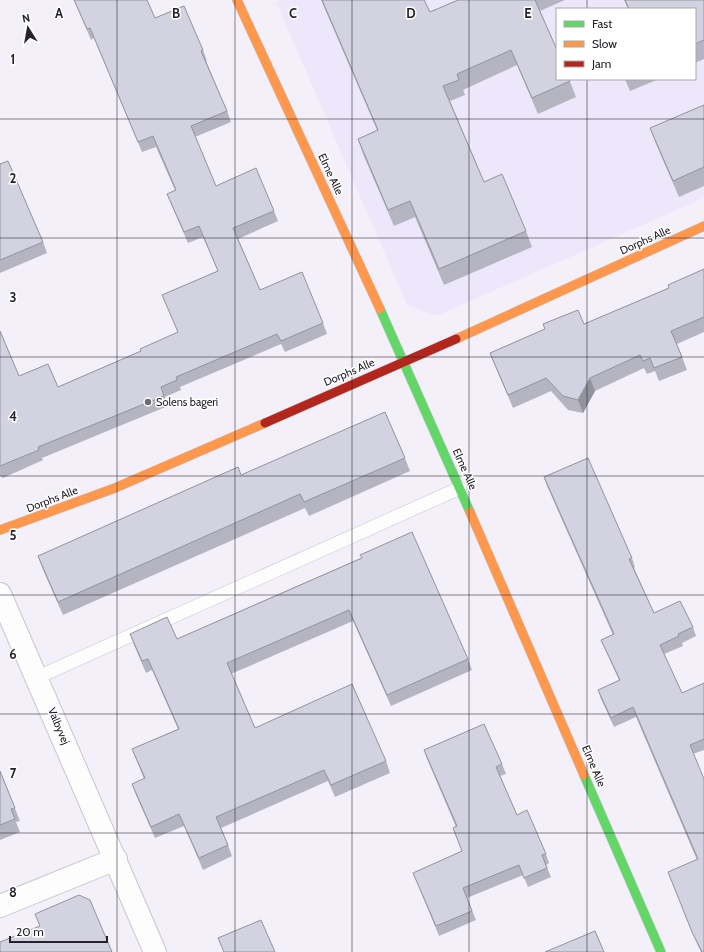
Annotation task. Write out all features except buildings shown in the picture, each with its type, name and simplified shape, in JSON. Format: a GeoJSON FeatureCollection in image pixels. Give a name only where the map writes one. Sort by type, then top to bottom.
{"type":"FeatureCollection","features":[{"type":"Feature","properties":{"kind":"street","name":"Elme Alle"},"geometry":{"type":"LineString","coordinates":[[237,0],[405,362],[661,952]]}},
{"type":"Feature","properties":{"kind":"street","name":"Dorphs Alle"},"geometry":{"type":"LineString","coordinates":[[0,530],[116,488],[405,362],[704,226]]}},
{"type":"Feature","properties":{"kind":"street","name":"Valbyvej"},"geometry":{"type":"LineString","coordinates":[[0,594],[38,677],[155,952]]}},
{"type":"Feature","properties":{"kind":"street"},"geometry":{"type":"LineString","coordinates":[[0,906],[116,860]]}},
{"type":"Feature","properties":{"kind":"lane"},"geometry":{"type":"LineString","coordinates":[[38,677],[460,488]]}},
{"type":"Feature","properties":{"kind":"shaded area"},"geometry":{"type":"Polygon","coordinates":[[[281,0],[704,0],[704,198],[436,316],[407,305],[276,2],[281,0]]]}},
{"type":"Feature","properties":{"kind":"traffic: fast"},"geometry":{"type":"LineString","coordinates":[[380,309],[470,512]]}},
{"type":"Feature","properties":{"kind":"traffic: fast"},"geometry":{"type":"LineString","coordinates":[[584,775],[661,952]]}},
{"type":"Feature","properties":{"kind":"traffic: slow"},"geometry":{"type":"LineString","coordinates":[[237,0],[380,309]]}},
{"type":"Feature","properties":{"kind":"traffic: slow"},"geometry":{"type":"LineString","coordinates":[[456,339],[704,226]]}},
{"type":"Feature","properties":{"kind":"traffic: slow"},"geometry":{"type":"LineString","coordinates":[[0,530],[115,488],[265,423]]}},
{"type":"Feature","properties":{"kind":"traffic: slow"},"geometry":{"type":"LineString","coordinates":[[470,512],[584,775]]}},
{"type":"Feature","properties":{"kind":"traffic: jam"},"geometry":{"type":"LineString","coordinates":[[265,423],[456,339]]}},
{"type":"Feature","properties":{"kind":"place","name":"Solens bageri"},"geometry":{"type":"Point","coordinates":[148,402]}}]}
